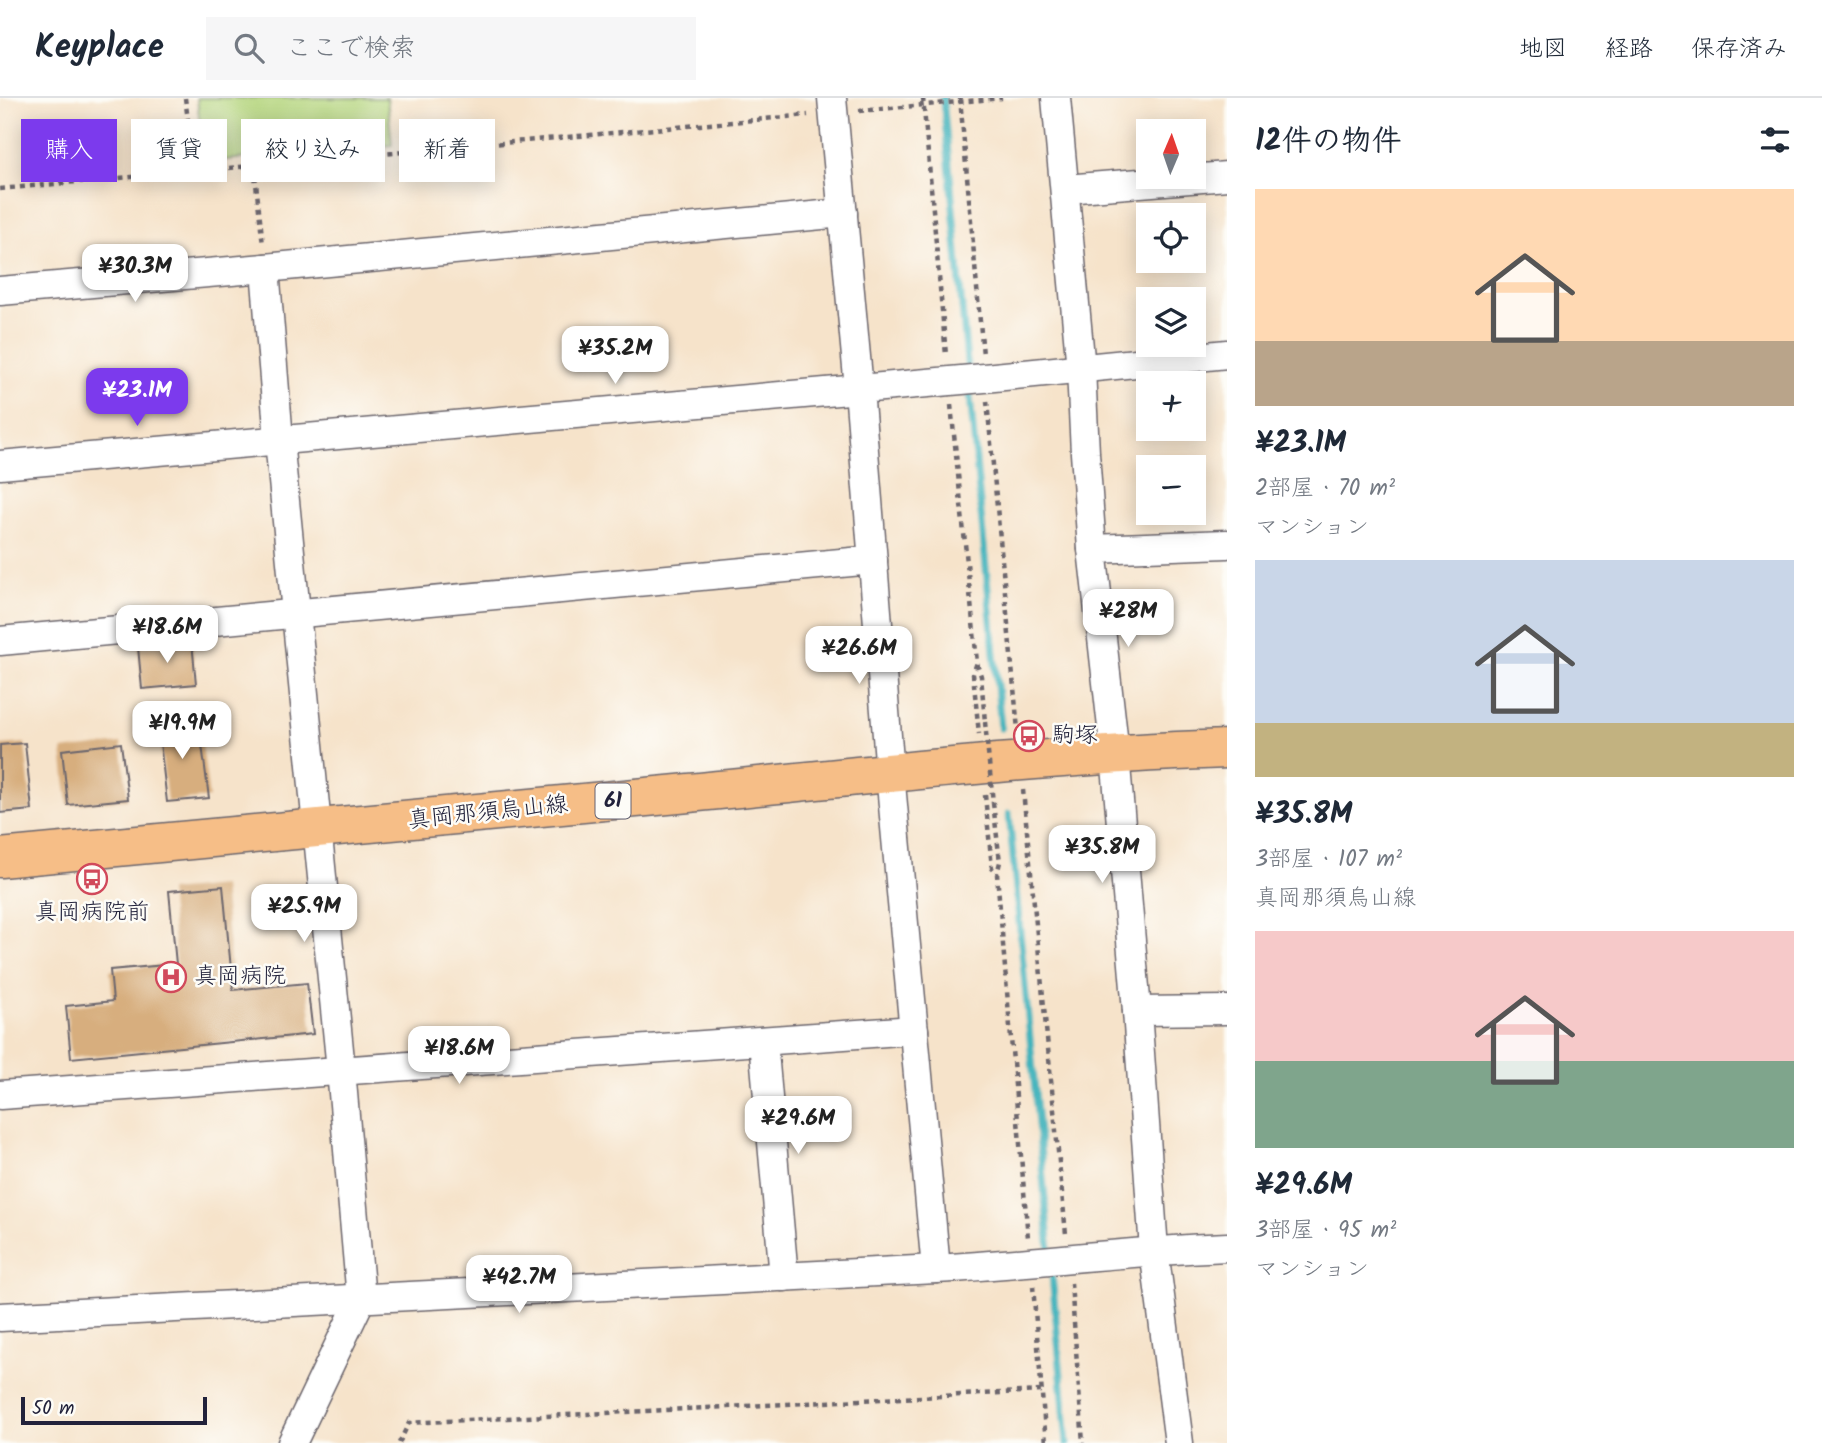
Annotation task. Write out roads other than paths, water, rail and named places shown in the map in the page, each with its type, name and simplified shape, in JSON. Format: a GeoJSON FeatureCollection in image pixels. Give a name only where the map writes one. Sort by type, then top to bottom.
{"type":"FeatureCollection","features":[{"type":"Feature","properties":{"kind":"main road","name":"真岡那須烏山線"},"geometry":{"type":"LineString","coordinates":[[0,858],[318,830],[890,773],[1115,754],[1227,749]]}},
{"type":"Feature","properties":{"kind":"street"},"geometry":{"type":"LineString","coordinates":[[1056,98],[1082,369],[1085,453],[1093,549],[1115,754],[1137,1011],[1154,1250],[1179,1443]]}},
{"type":"Feature","properties":{"kind":"street"},"geometry":{"type":"LineString","coordinates":[[822,106],[843,213],[890,773],[936,1269]]}},
{"type":"Feature","properties":{"kind":"street"},"geometry":{"type":"LineString","coordinates":[[1065,189],[1227,176]]}},
{"type":"Feature","properties":{"kind":"street"},"geometry":{"type":"LineString","coordinates":[[0,291],[843,213]]}},
{"type":"Feature","properties":{"kind":"street"},"geometry":{"type":"LineString","coordinates":[[265,268],[295,614],[318,830],[361,1299],[292,1443]]}},
{"type":"Feature","properties":{"kind":"street"},"geometry":{"type":"LineString","coordinates":[[0,466],[1227,354]]}},
{"type":"Feature","properties":{"kind":"street"},"geometry":{"type":"LineString","coordinates":[[1093,549],[1227,544]]}},
{"type":"Feature","properties":{"kind":"street"},"geometry":{"type":"LineString","coordinates":[[0,641],[873,560]]}},
{"type":"Feature","properties":{"kind":"street"},"geometry":{"type":"LineString","coordinates":[[1137,1011],[1227,1010]]}},
{"type":"Feature","properties":{"kind":"street"},"geometry":{"type":"LineString","coordinates":[[0,1095],[914,1030]]}},
{"type":"Feature","properties":{"kind":"street"},"geometry":{"type":"LineString","coordinates":[[763,1041],[784,1277]]}},
{"type":"Feature","properties":{"kind":"street"},"geometry":{"type":"LineString","coordinates":[[0,1317],[936,1269],[1032,1263],[1154,1250],[1227,1247]]}},
{"type":"Feature","properties":{"kind":"waterway"},"geometry":{"type":"LineString","coordinates":[[943,98],[968,373]]}},
{"type":"Feature","properties":{"kind":"waterway"},"geometry":{"type":"LineString","coordinates":[[969,385],[1001,728]]}},
{"type":"Feature","properties":{"kind":"waterway"},"geometry":{"type":"LineString","coordinates":[[1009,814],[1050,1252]]}},
{"type":"Feature","properties":{"kind":"waterway"},"geometry":{"type":"LineString","coordinates":[[1051,1264],[1067,1443]]}},
{"type":"Feature","properties":{"kind":"place","name":"駒塚"},"geometry":{"type":"Point","coordinates":[1029,736]}},
{"type":"Feature","properties":{"kind":"place","name":"真岡病院前"},"geometry":{"type":"Point","coordinates":[92,879]}},
{"type":"Feature","properties":{"kind":"place","name":"真岡病院"},"geometry":{"type":"Point","coordinates":[171,977]}}]}
